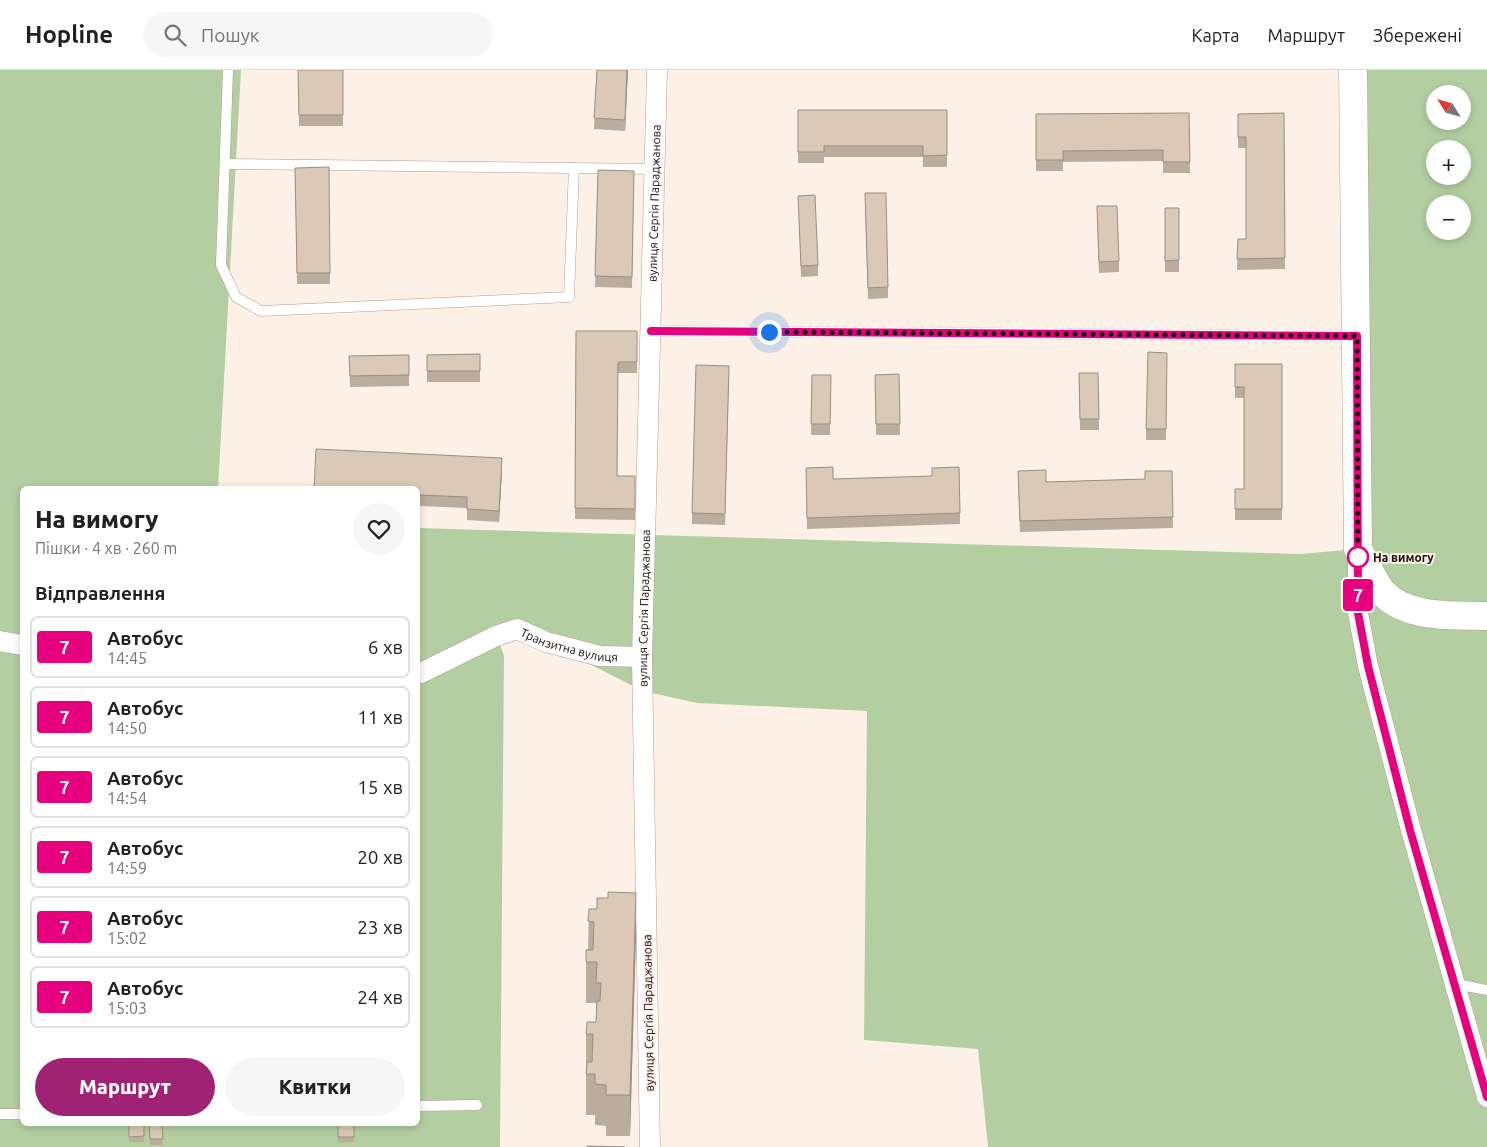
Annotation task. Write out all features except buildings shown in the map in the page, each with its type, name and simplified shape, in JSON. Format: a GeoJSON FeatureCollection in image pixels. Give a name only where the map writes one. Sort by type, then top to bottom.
{"type":"FeatureCollection","features":[{"type":"Feature","properties":{"kind":"street","name":"вулиця Сергія Параджанова"},"geometry":{"type":"LineString","coordinates":[[650,1147],[642,657],[657,70]]}},
{"type":"Feature","properties":{"kind":"street"},"geometry":{"type":"LineString","coordinates":[[1353,70],[1357,336],[1358,613],[1368,666],[1410,830],[1456,984],[1487,1097]]}},
{"type":"Feature","properties":{"kind":"street"},"geometry":{"type":"LineString","coordinates":[[1358,549],[1383,592],[1397,604],[1430,615],[1487,616]]}},
{"type":"Feature","properties":{"kind":"street","name":"Транзитна вулиця"},"geometry":{"type":"LineString","coordinates":[[420,673],[496,636],[517,629],[546,642],[600,656],[642,657]]}},
{"type":"Feature","properties":{"kind":"street"},"geometry":{"type":"LineString","coordinates":[[0,641],[20,645]]}},
{"type":"Feature","properties":{"kind":"lane"},"geometry":{"type":"LineString","coordinates":[[228,70],[221,265],[236,297],[261,311],[569,298],[574,168]]}},
{"type":"Feature","properties":{"kind":"lane"},"geometry":{"type":"LineString","coordinates":[[224,164],[655,169]]}},
{"type":"Feature","properties":{"kind":"lane"},"geometry":{"type":"LineString","coordinates":[[651,331],[1357,336]]}},
{"type":"Feature","properties":{"kind":"lane"},"geometry":{"type":"LineString","coordinates":[[1456,984],[1487,990]]}},
{"type":"Feature","properties":{"kind":"lane"},"geometry":{"type":"LineString","coordinates":[[420,1106],[477,1105]]}},
{"type":"Feature","properties":{"kind":"lane"},"geometry":{"type":"LineString","coordinates":[[0,1114],[20,1114]]}},
{"type":"Feature","properties":{"kind":"green space"},"geometry":{"type":"Polygon","coordinates":[[[0,70],[241,70],[218,486],[20,486],[20,1126],[420,1126],[420,528],[1301,554],[1357,549],[1353,70],[1487,70],[1487,1147],[988,1147],[978,1049],[864,1040],[867,711],[697,703],[643,691],[546,642],[497,636],[504,656],[500,1147],[0,1147],[0,70]]]}},
{"type":"Feature","properties":{"kind":"bus line","name":"7"},"geometry":{"type":"LineString","coordinates":[[651,331],[1357,336],[1358,613],[1368,666],[1410,830],[1456,984],[1487,1097]]}},
{"type":"Feature","properties":{"kind":"place","name":"На вимогу"},"geometry":{"type":"Point","coordinates":[1358,557]}},
{"type":"Feature","properties":{"kind":"route"},"geometry":{"type":"LineString","coordinates":[[769,332],[1357,336],[1358,557]]}}]}
